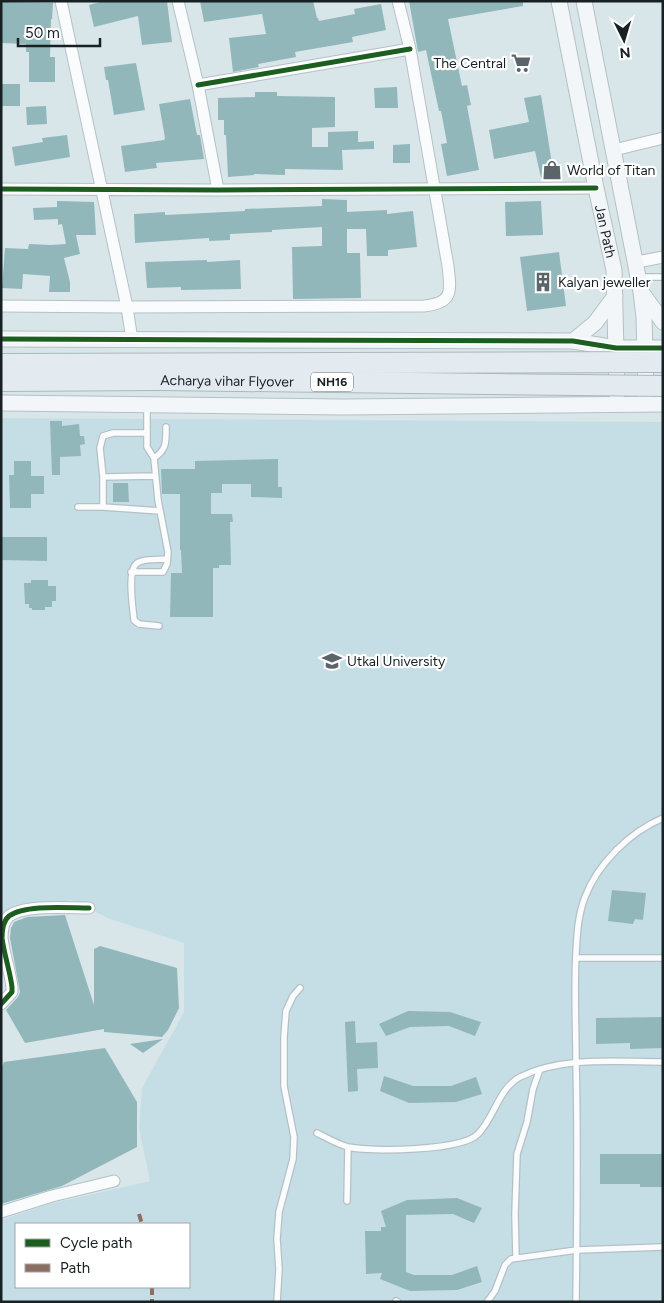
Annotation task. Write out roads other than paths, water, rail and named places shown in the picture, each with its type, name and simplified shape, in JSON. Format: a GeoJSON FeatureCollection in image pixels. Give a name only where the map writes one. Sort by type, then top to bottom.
{"type":"FeatureCollection","features":[{"type":"Feature","properties":{"kind":"highway","name":"Acharya vihar Flyover"},"geometry":{"type":"LineString","coordinates":[[1,364],[663,362]]}},
{"type":"Feature","properties":{"kind":"highway","name":"Acharya vihar Flyover"},"geometry":{"type":"LineString","coordinates":[[1,381],[160,380],[663,386]]}},
{"type":"Feature","properties":{"kind":"street"},"geometry":{"type":"LineString","coordinates":[[61,1],[128,307],[132,340]]}},
{"type":"Feature","properties":{"kind":"street"},"geometry":{"type":"LineString","coordinates":[[178,1],[198,85],[218,190]]}},
{"type":"Feature","properties":{"kind":"street"},"geometry":{"type":"LineString","coordinates":[[1,306],[424,306],[439,304],[447,299],[450,291],[448,266],[410,49],[398,1]]}},
{"type":"Feature","properties":{"kind":"street","name":"Jan Path"},"geometry":{"type":"LineString","coordinates":[[558,1],[614,270],[618,404]]}},
{"type":"Feature","properties":{"kind":"street","name":"Jan Path"},"geometry":{"type":"LineString","coordinates":[[584,1],[639,277],[644,317],[646,403]]}},
{"type":"Feature","properties":{"kind":"street"},"geometry":{"type":"LineString","coordinates":[[198,85],[410,49]]}},
{"type":"Feature","properties":{"kind":"street"},"geometry":{"type":"LineString","coordinates":[[614,150],[663,138]]}},
{"type":"Feature","properties":{"kind":"street"},"geometry":{"type":"LineString","coordinates":[[1,189],[596,188]]}},
{"type":"Feature","properties":{"kind":"street"},"geometry":{"type":"LineString","coordinates":[[661,318],[639,277],[663,257]]}},
{"type":"Feature","properties":{"kind":"street"},"geometry":{"type":"LineString","coordinates":[[573,341],[595,323],[615,296]]}},
{"type":"Feature","properties":{"kind":"street"},"geometry":{"type":"LineString","coordinates":[[1,339],[573,341],[616,348],[663,348]]}},
{"type":"Feature","properties":{"kind":"street"},"geometry":{"type":"LineString","coordinates":[[1,402],[343,407],[663,404]]}},
{"type":"Feature","properties":{"kind":"street"},"geometry":{"type":"LineString","coordinates":[[1,1004],[12,992],[2,937],[3,927],[8,917],[14,913],[29,910],[89,908]]}},
{"type":"Feature","properties":{"kind":"street"},"geometry":{"type":"LineString","coordinates":[[1,1212],[52,1196],[114,1181]]}},
{"type":"Feature","properties":{"kind":"lane"},"geometry":{"type":"LineString","coordinates":[[639,277],[663,276]]}},
{"type":"Feature","properties":{"kind":"lane"},"geometry":{"type":"LineString","coordinates":[[131,572],[163,572],[167,564],[168,552],[154,476],[154,458],[147,448],[147,404]]}},
{"type":"Feature","properties":{"kind":"lane"},"geometry":{"type":"LineString","coordinates":[[154,458],[164,450],[166,445],[166,427]]}},
{"type":"Feature","properties":{"kind":"lane"},"geometry":{"type":"LineString","coordinates":[[103,507],[103,477],[100,448],[103,436],[112,433],[147,433]]}},
{"type":"Feature","properties":{"kind":"lane"},"geometry":{"type":"LineString","coordinates":[[103,477],[154,476]]}},
{"type":"Feature","properties":{"kind":"lane"},"geometry":{"type":"LineString","coordinates":[[78,507],[160,511]]}},
{"type":"Feature","properties":{"kind":"lane"},"geometry":{"type":"LineString","coordinates":[[159,626],[139,624],[134,620],[131,572],[135,564],[167,559]]}},
{"type":"Feature","properties":{"kind":"lane"},"geometry":{"type":"LineString","coordinates":[[576,1302],[576,1063],[574,1001],[578,921],[585,896],[599,872],[616,850],[634,834],[663,818]]}},
{"type":"Feature","properties":{"kind":"lane"},"geometry":{"type":"LineString","coordinates":[[576,958],[663,958]]}},
{"type":"Feature","properties":{"kind":"lane"},"geometry":{"type":"LineString","coordinates":[[277,1302],[278,1212],[294,1159],[294,1137],[284,1086],[284,1037],[286,1011],[293,996],[300,988]]}},
{"type":"Feature","properties":{"kind":"lane"},"geometry":{"type":"LineString","coordinates":[[317,1133],[348,1147],[371,1150],[458,1144],[470,1140],[482,1130],[512,1083],[518,1078],[540,1069],[576,1063],[663,1062]]}},
{"type":"Feature","properties":{"kind":"lane"},"geometry":{"type":"LineString","coordinates":[[516,1258],[517,1154],[527,1122],[533,1089],[540,1069]]}},
{"type":"Feature","properties":{"kind":"lane"},"geometry":{"type":"LineString","coordinates":[[347,1201],[348,1147]]}},
{"type":"Feature","properties":{"kind":"lane"},"geometry":{"type":"LineString","coordinates":[[487,1302],[495,1291],[505,1265],[511,1259],[577,1250],[663,1247]]}},
{"type":"Feature","properties":{"kind":"place","name":"The Central"},"geometry":{"type":"Point","coordinates":[521,63]}},
{"type":"Feature","properties":{"kind":"place","name":"World of Titan"},"geometry":{"type":"Point","coordinates":[552,170]}},
{"type":"Feature","properties":{"kind":"place","name":"Kalyan jeweller"},"geometry":{"type":"Point","coordinates":[543,282]}},
{"type":"Feature","properties":{"kind":"place","name":"Utkal University"},"geometry":{"type":"Point","coordinates":[332,661]}}]}
